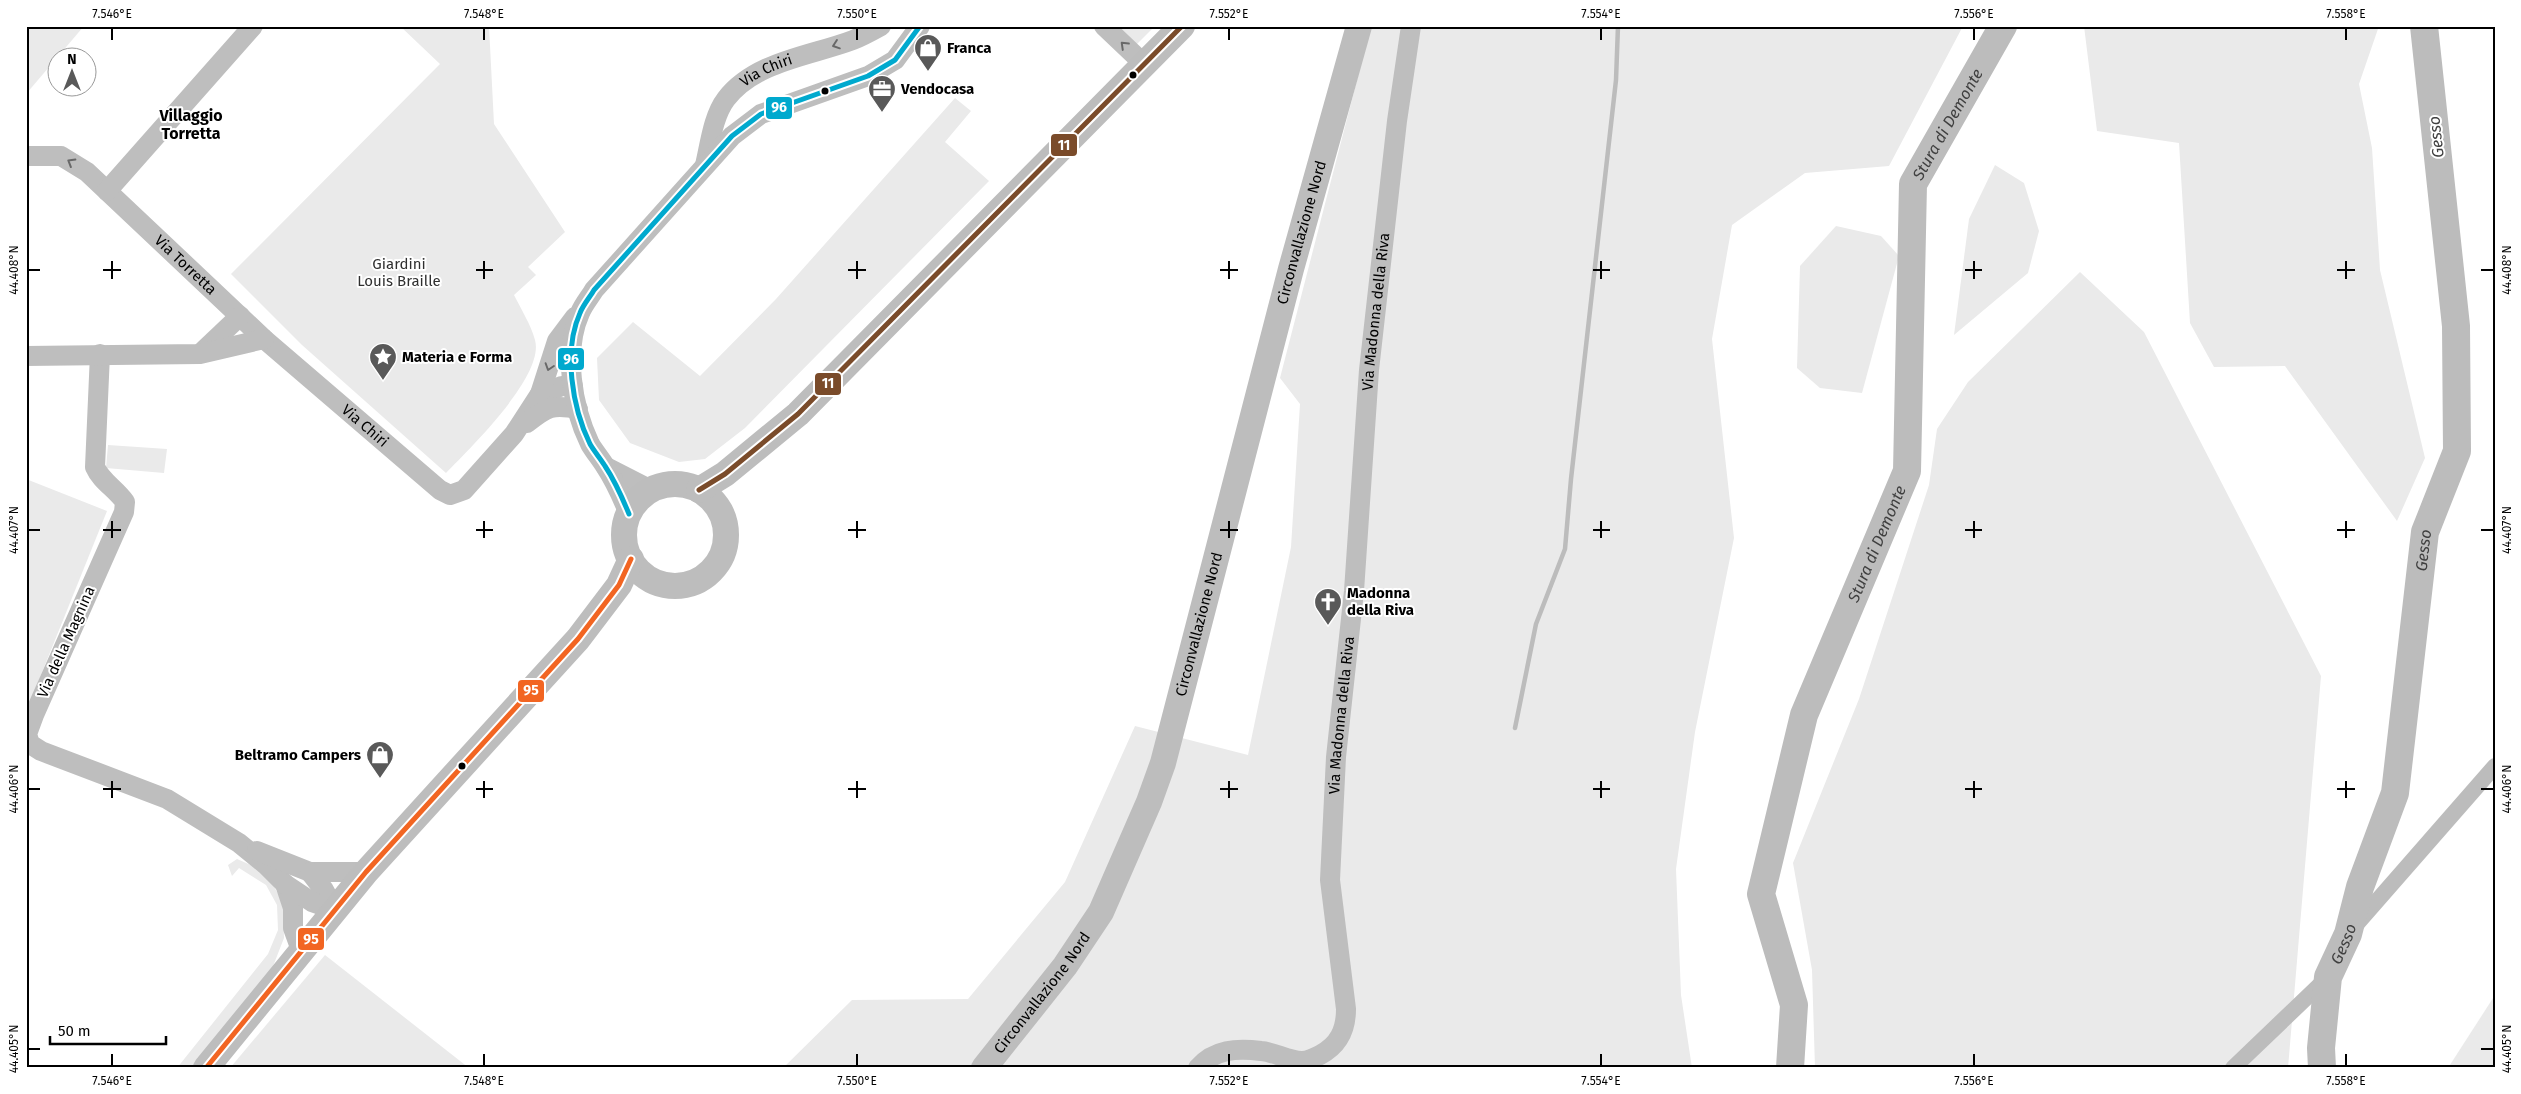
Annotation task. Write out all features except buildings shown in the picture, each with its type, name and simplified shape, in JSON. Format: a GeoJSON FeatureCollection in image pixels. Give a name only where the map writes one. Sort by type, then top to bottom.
{"type":"FeatureCollection","features":[{"type":"Feature","properties":{"kind":"main road"},"geometry":{"type":"LineString","coordinates":[[699,490],[725,474],[798,414],[1182,26]]}},
{"type":"Feature","properties":{"kind":"main road","name":"Circonvallazione Nord"},"geometry":{"type":"LineString","coordinates":[[984,1068],[1065,966],[1101,912],[1149,802],[1163,763],[1291,269],[1359,26]]}},
{"type":"Feature","properties":{"kind":"main road"},"geometry":{"type":"LineString","coordinates":[[719,509],[736,484],[785,434],[798,414]]}},
{"type":"Feature","properties":{"kind":"main road"},"geometry":{"type":"LineString","coordinates":[[670,484],[690,486],[699,490],[711,498],[719,509],[724,521],[726,540],[718,563],[700,579],[682,585],[664,584],[653,580],[640,572],[631,559],[624,537],[629,514],[638,500],[650,490],[670,484]]}},
{"type":"Feature","properties":{"kind":"main road"},"geometry":{"type":"LineString","coordinates":[[206,1068],[366,872],[578,639],[619,585],[631,559]]}},
{"type":"Feature","properties":{"kind":"main road"},"geometry":{"type":"LineString","coordinates":[[578,639],[635,589],[653,580]]}},
{"type":"Feature","properties":{"kind":"street"},"geometry":{"type":"LineString","coordinates":[[107,191],[253,26]]}},
{"type":"Feature","properties":{"kind":"street","name":"Via Chiri"},"geometry":{"type":"LineString","coordinates":[[704,169],[713,129],[725,100],[742,82],[768,68],[854,39],[881,26]]}},
{"type":"Feature","properties":{"kind":"street","name":"Via Chiri"},"geometry":{"type":"LineString","coordinates":[[514,434],[540,394],[557,341],[580,312],[594,290],[732,136],[762,114],[854,82],[895,60],[920,26]]}},
{"type":"Feature","properties":{"kind":"street"},"geometry":{"type":"LineString","coordinates":[[1104,26],[1144,64]]}},
{"type":"Feature","properties":{"kind":"street","name":"Via Madonna della Riva"},"geometry":{"type":"LineString","coordinates":[[1198,1068],[1209,1056],[1219,1052],[1261,1050],[1301,1062],[1311,1060],[1328,1051],[1338,1042],[1346,1024],[1346,1009],[1330,880],[1336,757],[1354,592],[1369,370],[1397,121],[1411,26]]}},
{"type":"Feature","properties":{"kind":"street","name":"Via Torretta"},"geometry":{"type":"LineString","coordinates":[[26,156],[61,156],[87,172],[264,339]]}},
{"type":"Feature","properties":{"kind":"street","name":"Via Chiri"},"geometry":{"type":"LineString","coordinates":[[580,312],[574,330],[572,357],[573,386],[578,409],[590,444],[606,467],[629,514]]}},
{"type":"Feature","properties":{"kind":"street"},"geometry":{"type":"LineString","coordinates":[[200,354],[240,316]]}},
{"type":"Feature","properties":{"kind":"street"},"geometry":{"type":"LineString","coordinates":[[26,356],[200,354],[264,339]]}},
{"type":"Feature","properties":{"kind":"street","name":"Via Chiri"},"geometry":{"type":"LineString","coordinates":[[264,339],[440,490],[450,495],[464,490],[514,434],[545,408],[556,406],[578,409]]}},
{"type":"Feature","properties":{"kind":"street","name":"Via della Magnina"},"geometry":{"type":"LineString","coordinates":[[100,354],[95,467],[99,476],[118,492],[125,502],[124,512],[34,715],[27,734],[30,744],[42,751],[167,799],[239,843],[266,865],[285,884],[312,902],[335,910]]}},
{"type":"Feature","properties":{"kind":"street"},"geometry":{"type":"LineString","coordinates":[[540,394],[562,386],[573,386]]}},
{"type":"Feature","properties":{"kind":"street","name":"Via Chiri"},"geometry":{"type":"LineString","coordinates":[[606,467],[650,490]]}},
{"type":"Feature","properties":{"kind":"street","name":"Via della Magnina"},"geometry":{"type":"LineString","coordinates":[[239,843],[310,872],[366,872]]}},
{"type":"Feature","properties":{"kind":"street"},"geometry":{"type":"LineString","coordinates":[[310,872],[324,890],[335,910]]}},
{"type":"Feature","properties":{"kind":"street","name":"Via della Magnina"},"geometry":{"type":"LineString","coordinates":[[285,884],[293,908],[292,928],[301,950]]}},
{"type":"Feature","properties":{"kind":"green space"},"geometry":{"type":"Polygon","coordinates":[[[26,26],[84,26],[65,48],[48,48],[48,68],[26,94],[26,26]]]}},
{"type":"Feature","properties":{"kind":"green space","name":"Giardini Louis Braille"},"geometry":{"type":"Polygon","coordinates":[[[400,26],[489,26],[494,124],[565,232],[528,267],[536,275],[514,295],[535,340],[535,355],[529,372],[503,411],[446,473],[302,345],[231,274],[440,64],[400,26]]]}},
{"type":"Feature","properties":{"kind":"green space"},"geometry":{"type":"Polygon","coordinates":[[[1117,26],[1155,26],[1136,45],[1117,26]]]}},
{"type":"Feature","properties":{"kind":"green space"},"geometry":{"type":"Polygon","coordinates":[[[1371,26],[1963,26],[1889,166],[1805,173],[1732,225],[1712,339],[1734,538],[1695,732],[1676,869],[1681,995],[1692,1068],[783,1068],[852,1000],[968,999],[1065,882],[1135,726],[1248,755],[1291,547],[1300,404],[1280,378],[1371,26]]]}},
{"type":"Feature","properties":{"kind":"green space"},"geometry":{"type":"Polygon","coordinates":[[[2084,26],[2379,26],[2359,84],[2372,148],[2380,270],[2425,458],[2397,521],[2285,366],[2214,367],[2190,323],[2179,143],[2097,131],[2084,26]]]}},
{"type":"Feature","properties":{"kind":"green space"},"geometry":{"type":"Polygon","coordinates":[[[955,98],[971,111],[945,142],[989,181],[745,428],[705,459],[679,462],[630,443],[599,400],[597,358],[633,322],[700,376],[776,299],[955,98]]]}},
{"type":"Feature","properties":{"kind":"green space"},"geometry":{"type":"Polygon","coordinates":[[[1995,165],[2024,183],[2039,231],[2028,273],[1954,335],[1969,219],[1995,165]]]}},
{"type":"Feature","properties":{"kind":"green space"},"geometry":{"type":"Polygon","coordinates":[[[1836,226],[1881,236],[1899,256],[1862,393],[1820,388],[1797,368],[1800,266],[1836,226]]]}},
{"type":"Feature","properties":{"kind":"green space"},"geometry":{"type":"Polygon","coordinates":[[[2080,272],[2144,332],[2321,676],[2288,1068],[1815,1068],[1812,970],[1793,863],[1859,699],[1929,485],[1937,429],[1968,382],[2080,272]]]}},
{"type":"Feature","properties":{"kind":"green space"},"geometry":{"type":"Polygon","coordinates":[[[108,445],[167,449],[164,473],[106,468],[108,445]]]}},
{"type":"Feature","properties":{"kind":"green space"},"geometry":{"type":"Polygon","coordinates":[[[26,479],[107,511],[26,712],[26,479]]]}},
{"type":"Feature","properties":{"kind":"green space"},"geometry":{"type":"Polygon","coordinates":[[[237,859],[253,866],[269,877],[283,903],[284,938],[270,974],[194,1068],[177,1068],[268,954],[278,930],[277,905],[266,885],[239,868],[232,876],[228,865],[237,859]]]}},
{"type":"Feature","properties":{"kind":"green space"},"geometry":{"type":"Polygon","coordinates":[[[325,955],[469,1068],[230,1068],[325,955]]]}},
{"type":"Feature","properties":{"kind":"green space"},"geometry":{"type":"Polygon","coordinates":[[[2495,995],[2495,1068],[2448,1068],[2495,995]]]}},
{"type":"Feature","properties":{"kind":"waterway"},"geometry":{"type":"LineString","coordinates":[[1515,728],[1536,624],[1565,549],[1571,479],[1616,80],[1618,26]]}},
{"type":"Feature","properties":{"kind":"waterway","name":"Stura di Demonte"},"geometry":{"type":"LineString","coordinates":[[1790,1068],[1794,1005],[1761,894],[1804,715],[1907,471],[1913,184],[2003,26]]}},
{"type":"Feature","properties":{"kind":"waterway","name":"Gesso"},"geometry":{"type":"LineString","coordinates":[[2322,1068],[2321,1048],[2328,977],[2348,934],[2360,887],[2395,793],[2425,532],[2457,451],[2456,326],[2424,26]]}},
{"type":"Feature","properties":{"kind":"waterway"},"geometry":{"type":"LineString","coordinates":[[2348,934],[2495,766]]}},
{"type":"Feature","properties":{"kind":"waterway"},"geometry":{"type":"LineString","coordinates":[[2233,1068],[2328,977]]}},
{"type":"Feature","properties":{"kind":"transit line","name":"96"},"geometry":{"type":"LineString","coordinates":[[629,514],[612,477],[590,444],[578,413],[574,396],[571,361],[572,344],[575,328],[583,307],[594,290],[732,136],[761,114],[868,76],[895,60],[920,26]]}},
{"type":"Feature","properties":{"kind":"transit line","name":"11"},"geometry":{"type":"LineString","coordinates":[[699,490],[725,474],[798,414],[1182,26]]}},
{"type":"Feature","properties":{"kind":"transit line","name":"95"},"geometry":{"type":"LineString","coordinates":[[206,1068],[366,872],[578,639],[619,585],[631,559]]}},
{"type":"Feature","properties":{"kind":"place","name":"Franca"},"geometry":{"type":"Point","coordinates":[928,72]}},
{"type":"Feature","properties":{"kind":"place","name":"Vendocasa"},"geometry":{"type":"Point","coordinates":[882,113]}},
{"type":"Feature","properties":{"kind":"place","name":"Materia e Forma"},"geometry":{"type":"Point","coordinates":[383,381]}},
{"type":"Feature","properties":{"kind":"place","name":"Madonna della Riva"},"geometry":{"type":"Point","coordinates":[1328,626]}},
{"type":"Feature","properties":{"kind":"place","name":"Beltramo Campers"},"geometry":{"type":"Point","coordinates":[380,779]}},
{"type":"Feature","properties":{"kind":"district","name":"Villaggio Torretta"},"geometry":{"type":"Point","coordinates":[191,124]}}]}
